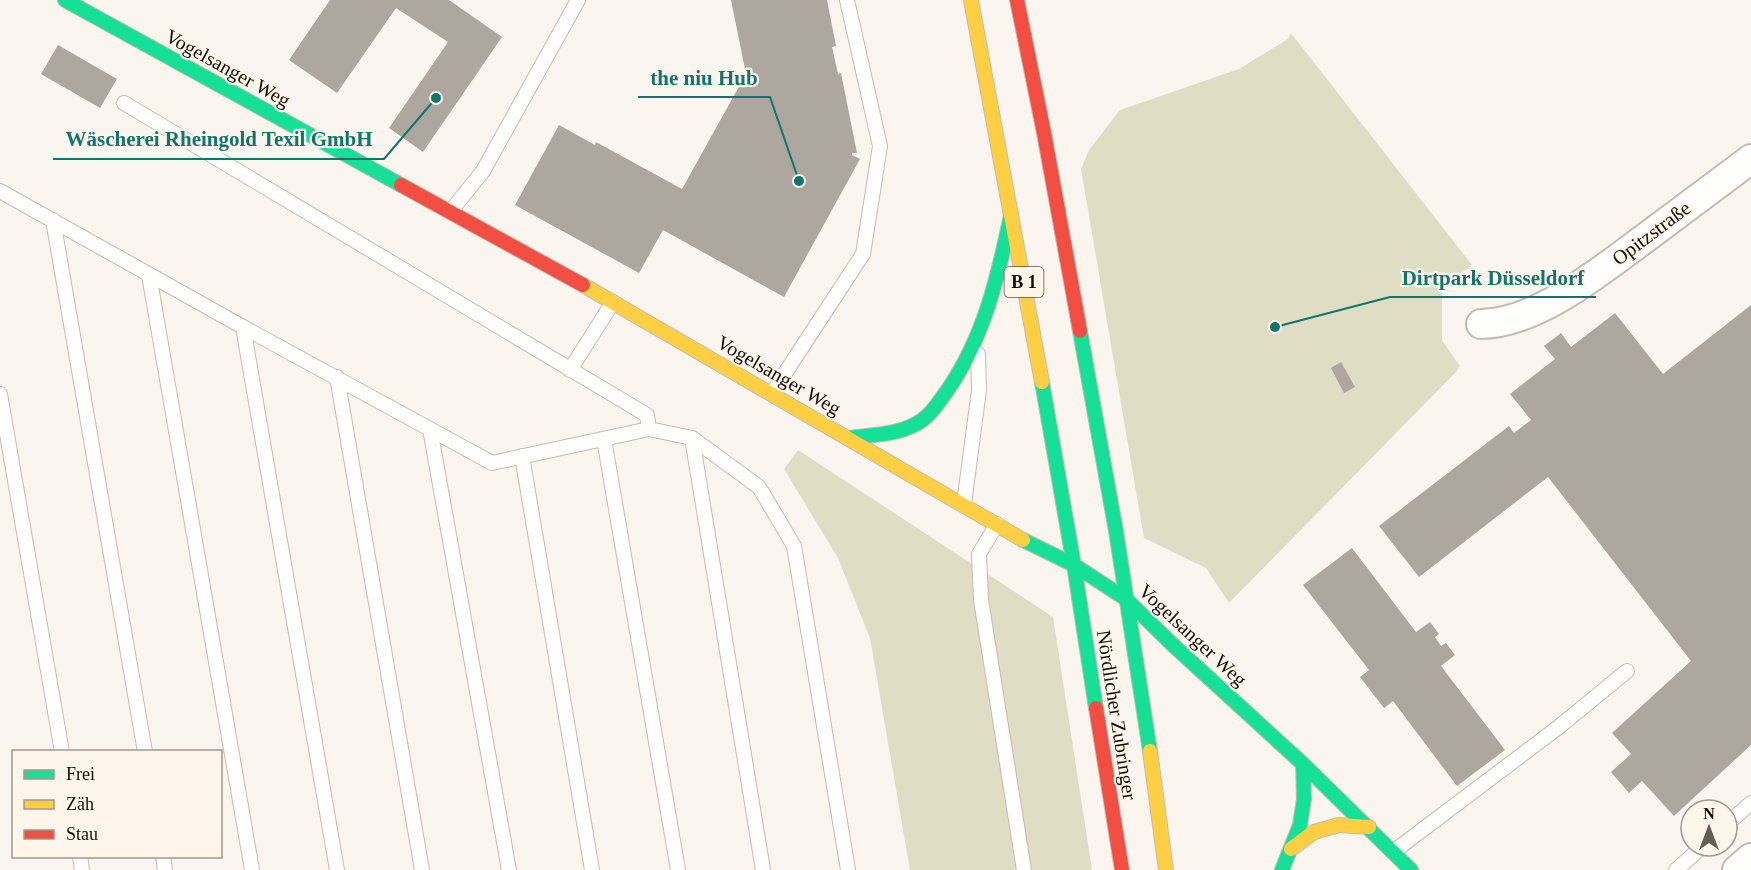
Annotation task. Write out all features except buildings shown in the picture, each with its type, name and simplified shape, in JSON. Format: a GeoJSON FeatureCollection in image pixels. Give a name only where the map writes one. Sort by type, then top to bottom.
{"type":"FeatureCollection","features":[{"type":"Feature","properties":{"kind":"street","name":"Vogelsanger Weg"},"geometry":{"type":"LineString","coordinates":[[65,0],[613,302],[1029,543],[1074,565],[1126,598],[1173,645],[1304,764],[1369,827],[1393,852],[1403,868]]}},
{"type":"Feature","properties":{"kind":"street","name":"B 1"},"geometry":{"type":"LineString","coordinates":[[971,0],[1074,565]]}},
{"type":"Feature","properties":{"kind":"street","name":"B 1"},"geometry":{"type":"LineString","coordinates":[[1017,0],[1054,190],[1126,598]]}},
{"type":"Feature","properties":{"kind":"street","name":"Opitzstraße"},"geometry":{"type":"LineString","coordinates":[[1481,324],[1497,324],[1555,300],[1594,276],[1750,162]]}},
{"type":"Feature","properties":{"kind":"street"},"geometry":{"type":"LineString","coordinates":[[849,438],[880,435],[917,424],[931,413],[952,386],[978,340],[992,300],[1011,213]]}},
{"type":"Feature","properties":{"kind":"street","name":"Nördlicher Zubringer"},"geometry":{"type":"LineString","coordinates":[[1074,565],[1122,870]]}},
{"type":"Feature","properties":{"kind":"street","name":"Nördlicher Zubringer"},"geometry":{"type":"LineString","coordinates":[[1126,598],[1143,698],[1166,870]]}},
{"type":"Feature","properties":{"kind":"street"},"geometry":{"type":"LineString","coordinates":[[1282,870],[1300,825],[1304,799],[1304,764]]}},
{"type":"Feature","properties":{"kind":"street"},"geometry":{"type":"LineString","coordinates":[[1292,849],[1314,832],[1339,825],[1369,827]]}},
{"type":"Feature","properties":{"kind":"street"},"geometry":{"type":"LineString","coordinates":[[1737,870],[1751,858]]}},
{"type":"Feature","properties":{"kind":"lane"},"geometry":{"type":"LineString","coordinates":[[450,212],[483,171],[578,0]]}},
{"type":"Feature","properties":{"kind":"lane"},"geometry":{"type":"LineString","coordinates":[[772,393],[863,254],[880,146],[847,0]]}},
{"type":"Feature","properties":{"kind":"lane"},"geometry":{"type":"LineString","coordinates":[[124,104],[647,415],[649,429]]}},
{"type":"Feature","properties":{"kind":"lane"},"geometry":{"type":"LineString","coordinates":[[0,191],[492,463],[649,429],[692,438],[759,487],[794,546],[848,870]]}},
{"type":"Feature","properties":{"kind":"lane"},"geometry":{"type":"LineString","coordinates":[[52,220],[145,750]]}},
{"type":"Feature","properties":{"kind":"lane"},"geometry":{"type":"LineString","coordinates":[[149,275],[252,870]]}},
{"type":"Feature","properties":{"kind":"lane"},"geometry":{"type":"LineString","coordinates":[[570,370],[613,302]]}},
{"type":"Feature","properties":{"kind":"lane"},"geometry":{"type":"LineString","coordinates":[[243,327],[337,870]]}},
{"type":"Feature","properties":{"kind":"lane"},"geometry":{"type":"LineString","coordinates":[[964,505],[979,390],[978,340]]}},
{"type":"Feature","properties":{"kind":"lane"},"geometry":{"type":"LineString","coordinates":[[337,377],[422,870]]}},
{"type":"Feature","properties":{"kind":"lane"},"geometry":{"type":"LineString","coordinates":[[0,394],[62,750]]}},
{"type":"Feature","properties":{"kind":"lane"},"geometry":{"type":"LineString","coordinates":[[430,429],[509,870]]}},
{"type":"Feature","properties":{"kind":"lane"},"geometry":{"type":"LineString","coordinates":[[692,438],[763,870]]}},
{"type":"Feature","properties":{"kind":"lane"},"geometry":{"type":"LineString","coordinates":[[604,439],[678,870]]}},
{"type":"Feature","properties":{"kind":"lane"},"geometry":{"type":"LineString","coordinates":[[522,456],[592,870]]}},
{"type":"Feature","properties":{"kind":"lane"},"geometry":{"type":"LineString","coordinates":[[997,524],[979,554],[981,600],[1024,870]]}},
{"type":"Feature","properties":{"kind":"lane"},"geometry":{"type":"LineString","coordinates":[[1393,852],[1560,726],[1627,671]]}},
{"type":"Feature","properties":{"kind":"lane"},"geometry":{"type":"LineString","coordinates":[[1739,814],[1751,803]]}},
{"type":"Feature","properties":{"kind":"lane"},"geometry":{"type":"LineString","coordinates":[[1677,870],[1690,858]]}},
{"type":"Feature","properties":{"kind":"green space"},"geometry":{"type":"Polygon","coordinates":[[[1291,33],[1472,265],[1442,288],[1442,340],[1460,366],[1456,372],[1229,603],[1206,568],[1144,538],[1081,169],[1089,150],[1120,110],[1239,69],[1288,39],[1291,33]]]}},
{"type":"Feature","properties":{"kind":"green space"},"geometry":{"type":"Polygon","coordinates":[[[798,450],[1053,617],[1092,870],[910,870],[870,638],[838,558],[784,469],[798,450]]]}},
{"type":"Feature","properties":{"kind":"traffic: fast"},"geometry":{"type":"LineString","coordinates":[[65,0],[401,185]]}},
{"type":"Feature","properties":{"kind":"traffic: fast"},"geometry":{"type":"LineString","coordinates":[[849,438],[908,428],[925,418],[947,391],[960,371],[980,328],[995,284],[1011,215]]}},
{"type":"Feature","properties":{"kind":"traffic: fast"},"geometry":{"type":"LineString","coordinates":[[1080,331],[1116,531],[1150,751]]}},
{"type":"Feature","properties":{"kind":"traffic: fast"},"geometry":{"type":"LineString","coordinates":[[1042,382],[1096,708]]}},
{"type":"Feature","properties":{"kind":"traffic: fast"},"geometry":{"type":"LineString","coordinates":[[1023,540],[1074,565],[1126,599],[1303,764],[1411,870]]}},
{"type":"Feature","properties":{"kind":"traffic: fast"},"geometry":{"type":"LineString","coordinates":[[1282,870],[1300,825],[1304,799],[1303,764]]}},
{"type":"Feature","properties":{"kind":"traffic: slow"},"geometry":{"type":"LineString","coordinates":[[971,0],[1042,382]]}},
{"type":"Feature","properties":{"kind":"traffic: slow"},"geometry":{"type":"LineString","coordinates":[[583,285],[1023,540]]}},
{"type":"Feature","properties":{"kind":"traffic: slow"},"geometry":{"type":"LineString","coordinates":[[1150,751],[1166,870]]}},
{"type":"Feature","properties":{"kind":"traffic: slow"},"geometry":{"type":"LineString","coordinates":[[1291,849],[1314,832],[1339,825],[1369,827]]}},
{"type":"Feature","properties":{"kind":"traffic: jam"},"geometry":{"type":"LineString","coordinates":[[1017,0],[1080,331]]}},
{"type":"Feature","properties":{"kind":"traffic: jam"},"geometry":{"type":"LineString","coordinates":[[401,185],[583,285]]}},
{"type":"Feature","properties":{"kind":"traffic: jam"},"geometry":{"type":"LineString","coordinates":[[1096,708],[1122,870]]}},
{"type":"Feature","properties":{"kind":"place","name":"Wäscherei Rheingold Texil GmbH"},"geometry":{"type":"Point","coordinates":[436,98]}},
{"type":"Feature","properties":{"kind":"place","name":"the niu Hub"},"geometry":{"type":"Point","coordinates":[799,181]}},
{"type":"Feature","properties":{"kind":"place","name":"Dirtpark Düsseldorf"},"geometry":{"type":"Point","coordinates":[1275,327]}}]}
